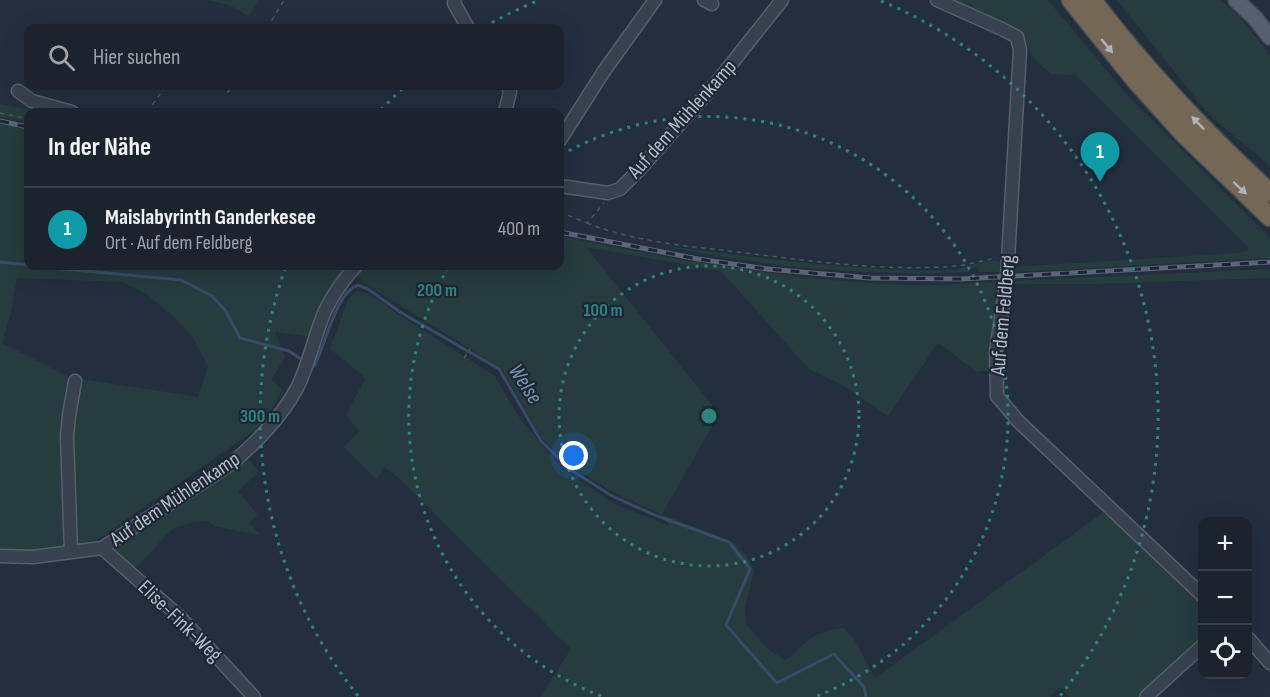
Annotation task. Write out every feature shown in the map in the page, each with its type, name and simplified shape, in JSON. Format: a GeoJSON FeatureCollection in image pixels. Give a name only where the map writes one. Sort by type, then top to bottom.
{"type":"FeatureCollection","features":[{"type":"Feature","properties":{"kind":"highway"},"geometry":{"type":"LineString","coordinates":[[1071,0],[1137,82],[1184,134],[1270,217]]}},
{"type":"Feature","properties":{"kind":"highway"},"geometry":{"type":"LineString","coordinates":[[1092,0],[1184,108],[1270,193]]}},
{"type":"Feature","properties":{"kind":"main road"},"geometry":{"type":"LineString","coordinates":[[1236,0],[1256,18],[1270,37]]}},
{"type":"Feature","properties":{"kind":"street"},"geometry":{"type":"LineString","coordinates":[[455,0],[454,3],[466,24]]}},
{"type":"Feature","properties":{"kind":"street"},"geometry":{"type":"LineString","coordinates":[[564,134],[604,70],[655,0]]}},
{"type":"Feature","properties":{"kind":"street","name":"Auf dem Mühlenkamp"},"geometry":{"type":"LineString","coordinates":[[564,187],[608,193],[620,189],[717,82],[783,0]]}},
{"type":"Feature","properties":{"kind":"street","name":"Auf dem Feldberg"},"geometry":{"type":"LineString","coordinates":[[937,0],[1017,37],[1020,50],[1009,257],[996,352],[997,396],[1018,421],[1198,590]]}},
{"type":"Feature","properties":{"kind":"street"},"geometry":{"type":"LineString","coordinates":[[506,108],[509,90]]}},
{"type":"Feature","properties":{"kind":"street"},"geometry":{"type":"LineString","coordinates":[[18,91],[32,101],[57,108]]}},
{"type":"Feature","properties":{"kind":"street","name":"Auf dem Mühlenkamp"},"geometry":{"type":"LineString","coordinates":[[102,548],[231,464],[250,448],[281,412],[298,385],[325,311],[335,292],[353,270]]}},
{"type":"Feature","properties":{"kind":"street"},"geometry":{"type":"LineString","coordinates":[[71,552],[67,436],[75,381]]}},
{"type":"Feature","properties":{"kind":"street"},"geometry":{"type":"LineString","coordinates":[[0,556],[33,557],[102,548]]}},
{"type":"Feature","properties":{"kind":"street","name":"Elise-Fink-Weg"},"geometry":{"type":"LineString","coordinates":[[102,548],[178,616],[254,697]]}},
{"type":"Feature","properties":{"kind":"street"},"geometry":{"type":"LineString","coordinates":[[1252,643],[1270,663]]}},
{"type":"Feature","properties":{"kind":"street"},"geometry":{"type":"LineString","coordinates":[[1146,697],[1198,650]]}},
{"type":"Feature","properties":{"kind":"path"},"geometry":{"type":"LineString","coordinates":[[269,24],[284,0]]}},
{"type":"Feature","properties":{"kind":"path"},"geometry":{"type":"LineString","coordinates":[[150,108],[163,90]]}},
{"type":"Feature","properties":{"kind":"path"},"geometry":{"type":"LineString","coordinates":[[0,112],[24,118]]}},
{"type":"Feature","properties":{"kind":"path"},"geometry":{"type":"LineString","coordinates":[[587,223],[615,190]]}},
{"type":"Feature","properties":{"kind":"path"},"geometry":{"type":"LineString","coordinates":[[564,214],[608,231],[642,239],[783,258],[916,268],[958,266],[1009,257]]}},
{"type":"Feature","properties":{"kind":"path"},"geometry":{"type":"LineString","coordinates":[[464,357],[470,348]]}},
{"type":"Feature","properties":{"kind":"green space"},"geometry":{"type":"Polygon","coordinates":[[[207,0],[258,1],[249,16],[229,5],[207,0]]]}},
{"type":"Feature","properties":{"kind":"green space"},"geometry":{"type":"Polygon","coordinates":[[[951,0],[1048,0],[1128,96],[1270,238],[1270,258],[1014,272],[1014,267],[1237,253],[1247,251],[1249,248],[1076,75],[1051,74],[1033,58],[1024,37],[1002,22],[951,0]]]}},
{"type":"Feature","properties":{"kind":"green space"},"geometry":{"type":"Polygon","coordinates":[[[1117,0],[1221,0],[1242,19],[1270,55],[1270,166],[1209,115],[1117,0]]]}},
{"type":"Feature","properties":{"kind":"green space"},"geometry":{"type":"Polygon","coordinates":[[[0,104],[24,108],[24,121],[0,117],[0,104]]]}},
{"type":"Feature","properties":{"kind":"green space"},"geometry":{"type":"Polygon","coordinates":[[[0,124],[24,129],[24,270],[349,270],[310,337],[275,332],[285,357],[271,380],[283,390],[263,425],[100,538],[74,546],[69,423],[81,379],[198,397],[208,367],[193,338],[174,317],[145,293],[122,282],[17,278],[11,313],[2,343],[77,381],[65,426],[68,549],[34,553],[0,552],[0,124]]]}},
{"type":"Feature","properties":{"kind":"green space"},"geometry":{"type":"Polygon","coordinates":[[[564,237],[690,261],[821,279],[921,285],[1001,282],[991,369],[977,372],[938,343],[888,416],[844,386],[809,369],[721,271],[586,247],[719,414],[662,514],[734,543],[746,555],[754,571],[745,607],[746,624],[768,649],[785,660],[815,636],[829,630],[844,628],[854,639],[875,678],[1104,512],[1198,597],[1198,646],[1140,697],[1070,697],[1060,687],[1050,697],[540,697],[571,649],[397,476],[384,468],[377,480],[344,447],[359,431],[346,415],[365,379],[330,349],[348,300],[357,291],[370,294],[495,376],[521,420],[562,468],[615,504],[669,526],[662,515],[614,493],[572,467],[550,447],[541,437],[502,369],[364,283],[358,275],[361,270],[564,270],[564,237]]]}},
{"type":"Feature","properties":{"kind":"green space"},"geometry":{"type":"Polygon","coordinates":[[[654,244],[792,261],[895,270],[957,269],[993,260],[1002,264],[1003,272],[979,272],[978,267],[969,268],[969,272],[930,273],[811,268],[771,264],[654,244]]]}},
{"type":"Feature","properties":{"kind":"green space"},"geometry":{"type":"Polygon","coordinates":[[[1270,269],[1270,278],[1095,284],[1011,284],[1012,281],[1270,269]]]}},
{"type":"Feature","properties":{"kind":"green space"},"geometry":{"type":"Polygon","coordinates":[[[245,455],[259,472],[238,491],[258,515],[249,523],[260,535],[217,527],[207,521],[193,522],[172,529],[136,568],[109,552],[245,455]]]}},
{"type":"Feature","properties":{"kind":"waterway","name":"Welse"},"geometry":{"type":"LineString","coordinates":[[0,262],[24,265]]}},
{"type":"Feature","properties":{"kind":"waterway","name":"Welse"},"geometry":{"type":"LineString","coordinates":[[75,270],[181,280],[212,296],[225,310],[240,338],[289,351],[305,362]]}},
{"type":"Feature","properties":{"kind":"waterway","name":"Welse"},"geometry":{"type":"LineString","coordinates":[[311,365],[314,366],[343,298],[358,285],[368,289],[400,312],[499,369],[541,441],[571,470],[612,496],[657,516],[729,542],[750,569],[726,625],[777,683],[834,654],[864,687],[866,697]]}},
{"type":"Feature","properties":{"kind":"railway"},"geometry":{"type":"LineString","coordinates":[[0,121],[24,126]]}},
{"type":"Feature","properties":{"kind":"railway"},"geometry":{"type":"LineString","coordinates":[[564,233],[698,259],[767,269],[870,278],[961,279],[1270,262]]}},
{"type":"Feature","properties":{"kind":"place","name":"Maislabyrinth Ganderkesee"},"geometry":{"type":"Point","coordinates":[1100,182]}}]}
